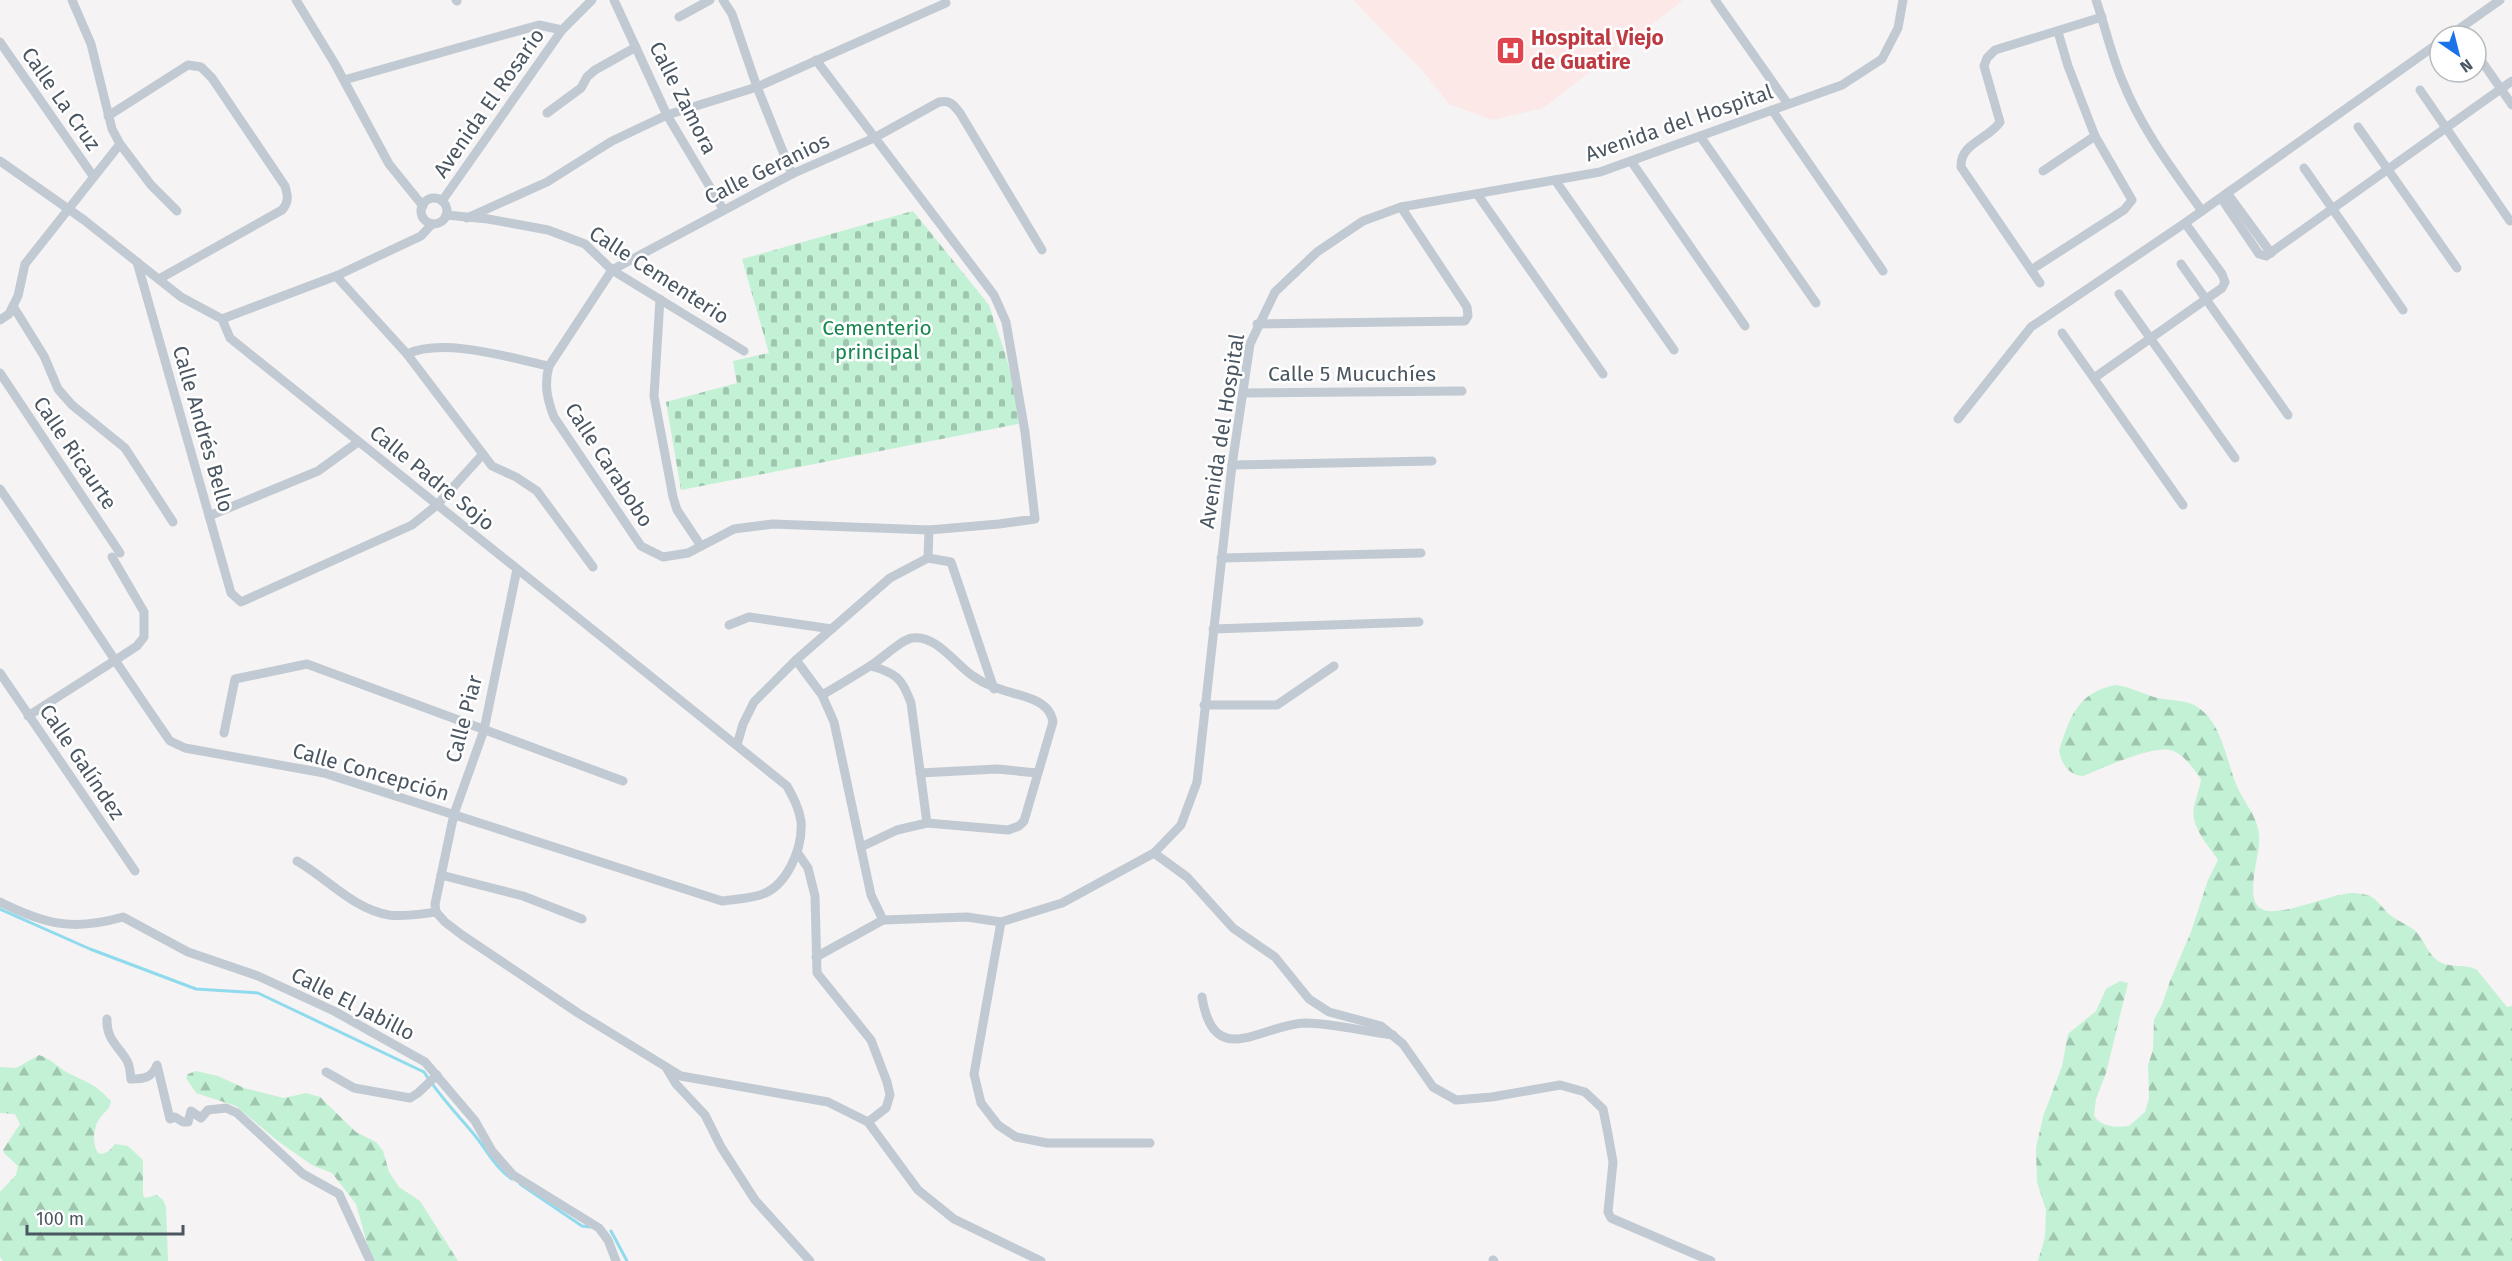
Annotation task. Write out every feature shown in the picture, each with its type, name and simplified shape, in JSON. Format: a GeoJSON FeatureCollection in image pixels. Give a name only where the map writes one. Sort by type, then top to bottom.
{"type":"FeatureCollection","features":[{"type":"Feature","properties":{"kind":"street"},"geometry":{"type":"LineString","coordinates":[[72,0],[91,44],[108,116],[120,144],[151,185],[177,211]]}},
{"type":"Feature","properties":{"kind":"street"},"geometry":{"type":"LineString","coordinates":[[298,0],[389,164],[423,206],[423,217],[432,224]]}},
{"type":"Feature","properties":{"kind":"street","name":"Avenida El Rosario"},"geometry":{"type":"LineString","coordinates":[[442,201],[562,30],[592,0]]}},
{"type":"Feature","properties":{"kind":"street","name":"Calle Zamora"},"geometry":{"type":"LineString","coordinates":[[614,0],[667,115],[723,210]]}},
{"type":"Feature","properties":{"kind":"street"},"geometry":{"type":"LineString","coordinates":[[679,17],[710,0]]}},
{"type":"Feature","properties":{"kind":"street"},"geometry":{"type":"LineString","coordinates":[[723,0],[732,14],[757,87],[792,174]]}},
{"type":"Feature","properties":{"kind":"street"},"geometry":{"type":"LineString","coordinates":[[1715,0],[1788,104]]}},
{"type":"Feature","properties":{"kind":"street","name":"Avenida del Hospital"},"geometry":{"type":"LineString","coordinates":[[816,957],[884,920],[968,916],[1001,922],[1062,903],[1154,853],[1181,825],[1197,782],[1232,465],[1250,344],[1257,324],[1275,292],[1317,252],[1363,221],[1401,207],[1600,172],[1842,85],[1882,59],[1898,28],[1903,0]]}},
{"type":"Feature","properties":{"kind":"street"},"geometry":{"type":"LineString","coordinates":[[2096,0],[2121,79],[2140,120],[2202,211]]}},
{"type":"Feature","properties":{"kind":"street"},"geometry":{"type":"LineString","coordinates":[[2466,24],[2500,0]]}},
{"type":"Feature","properties":{"kind":"street"},"geometry":{"type":"LineString","coordinates":[[467,218],[547,182],[612,141],[667,115],[757,87],[946,3]]}},
{"type":"Feature","properties":{"kind":"street"},"geometry":{"type":"LineString","coordinates":[[2040,283],[1966,174],[1960,159],[1966,149],[1989,134],[2000,122],[1984,66],[1987,57],[1995,50],[2102,17]]}},
{"type":"Feature","properties":{"kind":"street"},"geometry":{"type":"LineString","coordinates":[[344,80],[539,25],[562,30]]}},
{"type":"Feature","properties":{"kind":"street"},"geometry":{"type":"LineString","coordinates":[[2031,270],[2130,205],[2131,195],[2095,136],[2068,66],[2058,32]]}},
{"type":"Feature","properties":{"kind":"street","name":"Calle La Cruz"},"geometry":{"type":"LineString","coordinates":[[0,42],[93,176]]}},
{"type":"Feature","properties":{"kind":"street"},"geometry":{"type":"LineString","coordinates":[[547,113],[581,88],[587,76],[595,70],[636,47]]}},
{"type":"Feature","properties":{"kind":"street"},"geometry":{"type":"LineString","coordinates":[[1958,419],[2031,327],[2185,223],[2428,50]]}},
{"type":"Feature","properties":{"kind":"street"},"geometry":{"type":"LineString","coordinates":[[816,60],[874,138]]}},
{"type":"Feature","properties":{"kind":"street"},"geometry":{"type":"LineString","coordinates":[[108,116],[188,65],[201,67],[212,78],[285,186],[287,204],[282,210],[159,279]]}},
{"type":"Feature","properties":{"kind":"street"},"geometry":{"type":"LineString","coordinates":[[2488,70],[2512,105]]}},
{"type":"Feature","properties":{"kind":"street"},"geometry":{"type":"LineString","coordinates":[[2224,195],[2271,253],[2512,81]]}},
{"type":"Feature","properties":{"kind":"street"},"geometry":{"type":"LineString","coordinates":[[2420,90],[2510,221]]}},
{"type":"Feature","properties":{"kind":"street","name":"Calle Geranios"},"geometry":{"type":"LineString","coordinates":[[612,270],[792,174],[874,138],[939,102],[946,101],[953,104],[1042,250]]}},
{"type":"Feature","properties":{"kind":"street"},"geometry":{"type":"LineString","coordinates":[[1772,110],[1883,271]]}},
{"type":"Feature","properties":{"kind":"street"},"geometry":{"type":"LineString","coordinates":[[2358,128],[2457,268]]}},
{"type":"Feature","properties":{"kind":"street"},"geometry":{"type":"LineString","coordinates":[[1700,136],[1816,303]]}},
{"type":"Feature","properties":{"kind":"street"},"geometry":{"type":"LineString","coordinates":[[2043,171],[2095,136]]}},
{"type":"Feature","properties":{"kind":"street","name":"Calle Carabobo"},"geometry":{"type":"LineString","coordinates":[[549,366],[546,377],[547,394],[554,417],[640,546],[663,557],[688,552],[734,529],[773,524],[929,530],[1035,519],[1025,432],[1006,322],[994,295],[874,138]]}},
{"type":"Feature","properties":{"kind":"street"},"geometry":{"type":"LineString","coordinates":[[0,320],[9,314],[18,296],[25,264],[120,144]]}},
{"type":"Feature","properties":{"kind":"street","name":"Calle Padre Sojo"},"geometry":{"type":"LineString","coordinates":[[0,161],[68,208],[181,297],[222,319],[231,338],[787,786],[797,804],[801,823],[797,852]]}},
{"type":"Feature","properties":{"kind":"street"},"geometry":{"type":"LineString","coordinates":[[1631,161],[1745,326]]}},
{"type":"Feature","properties":{"kind":"street"},"geometry":{"type":"LineString","coordinates":[[2304,168],[2403,310]]}},
{"type":"Feature","properties":{"kind":"street"},"geometry":{"type":"LineString","coordinates":[[1555,180],[1674,350]]}},
{"type":"Feature","properties":{"kind":"street"},"geometry":{"type":"LineString","coordinates":[[1477,194],[1603,374]]}},
{"type":"Feature","properties":{"kind":"street","name":"Avenida El Rosario"},"geometry":{"type":"LineString","coordinates":[[423,206],[432,199],[442,201],[446,208],[446,215]]}},
{"type":"Feature","properties":{"kind":"street"},"geometry":{"type":"LineString","coordinates":[[1257,324],[1465,321],[1468,316],[1467,307],[1401,207]]}},
{"type":"Feature","properties":{"kind":"street"},"geometry":{"type":"LineString","coordinates":[[222,319],[336,276],[421,236],[432,224],[440,223],[446,215]]}},
{"type":"Feature","properties":{"kind":"street","name":"Calle Cementerio"},"geometry":{"type":"LineString","coordinates":[[446,215],[548,230],[585,244],[612,270],[744,351]]}},
{"type":"Feature","properties":{"kind":"street"},"geometry":{"type":"LineString","coordinates":[[2094,378],[2222,288],[2225,282],[2222,274],[2185,223]]}},
{"type":"Feature","properties":{"kind":"street","name":"Calle Andrés Bello"},"geometry":{"type":"LineString","coordinates":[[137,262],[231,593],[241,602],[412,525],[437,505]]}},
{"type":"Feature","properties":{"kind":"street"},"geometry":{"type":"LineString","coordinates":[[2181,264],[2288,415]]}},
{"type":"Feature","properties":{"kind":"street"},"geometry":{"type":"LineString","coordinates":[[407,354],[419,349],[454,349],[549,366],[612,270]]}},
{"type":"Feature","properties":{"kind":"street"},"geometry":{"type":"LineString","coordinates":[[336,276],[407,354],[492,466],[516,477],[537,491],[593,567]]}},
{"type":"Feature","properties":{"kind":"street"},"geometry":{"type":"LineString","coordinates":[[2119,294],[2235,458]]}},
{"type":"Feature","properties":{"kind":"street"},"geometry":{"type":"LineString","coordinates":[[660,299],[654,396],[673,497],[678,510],[701,546]]}},
{"type":"Feature","properties":{"kind":"street"},"geometry":{"type":"LineString","coordinates":[[13,306],[44,356],[58,389],[72,405],[125,448],[173,522]]}},
{"type":"Feature","properties":{"kind":"street"},"geometry":{"type":"LineString","coordinates":[[2062,333],[2183,505]]}},
{"type":"Feature","properties":{"kind":"street","name":"Calle Ricaurte"},"geometry":{"type":"LineString","coordinates":[[0,373],[116,555],[144,612],[146,627],[144,637],[137,646],[28,716]]}},
{"type":"Feature","properties":{"kind":"street","name":"Calle 5 Mucuchíes"},"geometry":{"type":"LineString","coordinates":[[1243,393],[1462,391]]}},
{"type":"Feature","properties":{"kind":"street"},"geometry":{"type":"LineString","coordinates":[[209,516],[318,471],[358,442]]}},
{"type":"Feature","properties":{"kind":"street"},"geometry":{"type":"LineString","coordinates":[[437,505],[483,454]]}},
{"type":"Feature","properties":{"kind":"street"},"geometry":{"type":"LineString","coordinates":[[1232,465],[1432,461]]}},
{"type":"Feature","properties":{"kind":"street","name":"Calle Concepción"},"geometry":{"type":"LineString","coordinates":[[0,489],[4,502],[66,584],[114,661],[170,741],[176,744],[185,748],[324,773],[722,901],[762,895],[783,880],[797,852]]}},
{"type":"Feature","properties":{"kind":"street"},"geometry":{"type":"LineString","coordinates":[[928,558],[929,530]]}},
{"type":"Feature","properties":{"kind":"street"},"geometry":{"type":"LineString","coordinates":[[1221,558],[1421,553]]}},
{"type":"Feature","properties":{"kind":"street"},"geometry":{"type":"LineString","coordinates":[[737,745],[742,724],[754,702],[796,660],[891,578],[928,558],[951,562],[994,689]]}},
{"type":"Feature","properties":{"kind":"street","name":"Calle Piar"},"geometry":{"type":"LineString","coordinates":[[436,912],[435,904],[454,814],[484,730],[517,569]]}},
{"type":"Feature","properties":{"kind":"street"},"geometry":{"type":"LineString","coordinates":[[729,625],[749,617],[832,629]]}},
{"type":"Feature","properties":{"kind":"street"},"geometry":{"type":"LineString","coordinates":[[1213,629],[1419,622]]}},
{"type":"Feature","properties":{"kind":"street"},"geometry":{"type":"LineString","coordinates":[[822,695],[871,666],[909,638],[922,638],[939,647],[972,676],[994,689],[1030,698],[1047,708],[1052,715],[1053,722],[1024,821],[1013,829],[927,823],[897,830],[861,848]]}},
{"type":"Feature","properties":{"kind":"street"},"geometry":{"type":"LineString","coordinates":[[796,660],[822,695],[834,722],[871,895],[884,920]]}},
{"type":"Feature","properties":{"kind":"street"},"geometry":{"type":"LineString","coordinates":[[224,733],[235,679],[307,664],[484,730],[525,742],[623,781]]}},
{"type":"Feature","properties":{"kind":"street"},"geometry":{"type":"LineString","coordinates":[[871,666],[892,672],[904,686],[910,703],[927,823]]}},
{"type":"Feature","properties":{"kind":"street"},"geometry":{"type":"LineString","coordinates":[[1204,705],[1277,705],[1335,666]]}},
{"type":"Feature","properties":{"kind":"street","name":"Calle Galíndez"},"geometry":{"type":"LineString","coordinates":[[0,673],[135,871]]}},
{"type":"Feature","properties":{"kind":"street"},"geometry":{"type":"LineString","coordinates":[[920,773],[998,769],[1037,773]]}},
{"type":"Feature","properties":{"kind":"street"},"geometry":{"type":"LineString","coordinates":[[797,852],[808,868],[815,896],[817,973],[871,1040],[887,1082],[890,1095],[886,1108],[868,1122]]}},
{"type":"Feature","properties":{"kind":"street"},"geometry":{"type":"LineString","coordinates":[[1154,853],[1187,877],[1233,928],[1275,957],[1309,999],[1329,1012],[1382,1026],[1403,1044],[1434,1087],[1456,1100],[1492,1097],[1560,1085],[1585,1092],[1603,1109],[1613,1162],[1608,1200],[1608,1212],[1611,1218],[1711,1261]]}},
{"type":"Feature","properties":{"kind":"street"},"geometry":{"type":"LineString","coordinates":[[297,861],[357,903],[375,911],[400,916],[436,912],[444,922],[462,935],[578,1013],[681,1076],[828,1102],[868,1122],[918,1190],[954,1219],[1041,1261]]}},
{"type":"Feature","properties":{"kind":"street"},"geometry":{"type":"LineString","coordinates":[[441,875],[523,896],[582,919]]}},
{"type":"Feature","properties":{"kind":"street","name":"Calle El Jabillo"},"geometry":{"type":"LineString","coordinates":[[0,902],[58,925],[96,925],[123,917],[188,952],[258,976],[333,1011],[425,1062],[475,1121],[492,1151],[513,1175],[599,1228],[608,1240],[616,1261]]}},
{"type":"Feature","properties":{"kind":"street"},"geometry":{"type":"LineString","coordinates":[[1001,922],[974,1074],[981,1103],[998,1125],[1016,1137],[1047,1143],[1150,1143]]}},
{"type":"Feature","properties":{"kind":"street"},"geometry":{"type":"LineString","coordinates":[[1202,997],[1205,1014],[1214,1030],[1231,1041],[1306,1023],[1393,1035]]}},
{"type":"Feature","properties":{"kind":"street"},"geometry":{"type":"LineString","coordinates":[[107,1020],[106,1029],[111,1041],[128,1061],[131,1079],[143,1079],[154,1073],[157,1065],[170,1119],[176,1117],[183,1122],[188,1122],[191,1111],[201,1118],[208,1110],[226,1108],[237,1113],[303,1174],[339,1194],[370,1261]]}},
{"type":"Feature","properties":{"kind":"street"},"geometry":{"type":"LineString","coordinates":[[666,1067],[676,1084],[705,1115],[721,1147],[755,1200],[810,1261]]}},
{"type":"Feature","properties":{"kind":"street"},"geometry":{"type":"LineString","coordinates":[[326,1072],[354,1088],[410,1098],[436,1076]]}},
{"type":"Feature","properties":{"kind":"shaded area","name":"Hospital Viejo de Guatire"},"geometry":{"type":"Polygon","coordinates":[[[1353,0],[1682,1],[1543,108],[1493,120],[1449,104],[1422,70],[1353,0]]]}},
{"type":"Feature","properties":{"kind":"green space","name":"Cementerio principal"},"geometry":{"type":"Polygon","coordinates":[[[913,211],[989,305],[1006,356],[1023,423],[681,490],[666,402],[737,383],[733,361],[769,353],[742,259],[913,211]]]}},
{"type":"Feature","properties":{"kind":"green space"},"geometry":{"type":"Polygon","coordinates":[[[2115,685],[2159,698],[2189,703],[2203,711],[2211,720],[2221,740],[2239,791],[2257,826],[2259,842],[2253,887],[2256,903],[2260,908],[2268,911],[2290,909],[2342,894],[2370,896],[2390,915],[2416,932],[2438,961],[2477,970],[2507,1007],[2512,1006],[2512,1261],[2038,1261],[2045,1237],[2046,1210],[2037,1182],[2036,1148],[2043,1117],[2062,1066],[2068,1034],[2096,1011],[2106,989],[2120,981],[2128,983],[2106,1073],[2096,1099],[2094,1116],[2097,1120],[2110,1126],[2129,1126],[2145,1112],[2149,1098],[2148,1065],[2153,1050],[2154,1019],[2162,1005],[2191,932],[2208,880],[2218,860],[2197,828],[2193,814],[2201,779],[2179,754],[2170,750],[2151,751],[2126,758],[2083,776],[2074,774],[2064,765],[2059,751],[2067,727],[2077,708],[2092,694],[2115,685]]]}},
{"type":"Feature","properties":{"kind":"green space"},"geometry":{"type":"Polygon","coordinates":[[[39,1055],[67,1073],[93,1085],[111,1101],[96,1126],[94,1140],[96,1149],[102,1154],[109,1151],[115,1144],[128,1146],[143,1160],[143,1195],[145,1198],[157,1195],[166,1207],[168,1261],[3,1261],[0,1257],[0,1192],[16,1175],[18,1166],[3,1150],[20,1124],[15,1114],[0,1113],[0,1067],[16,1068],[39,1055]]]}},
{"type":"Feature","properties":{"kind":"green space"},"geometry":{"type":"Polygon","coordinates":[[[196,1071],[218,1076],[244,1088],[284,1098],[306,1093],[320,1097],[356,1132],[376,1142],[383,1151],[389,1172],[399,1187],[420,1201],[458,1261],[372,1261],[356,1204],[332,1173],[312,1165],[279,1142],[236,1106],[196,1093],[186,1078],[188,1074],[196,1071]]]}},
{"type":"Feature","properties":{"kind":"waterway"},"geometry":{"type":"LineString","coordinates":[[0,909],[90,949],[196,989],[258,993],[424,1072],[495,1163],[512,1179]]}},
{"type":"Feature","properties":{"kind":"waterway"},"geometry":{"type":"LineString","coordinates":[[520,1184],[582,1226],[590,1227]]}},
{"type":"Feature","properties":{"kind":"waterway"},"geometry":{"type":"LineString","coordinates":[[611,1231],[627,1261]]}},
{"type":"Feature","properties":{"kind":"place","name":"Hospital Viejo de Guatire"},"geometry":{"type":"Point","coordinates":[1510,50]}}]}
